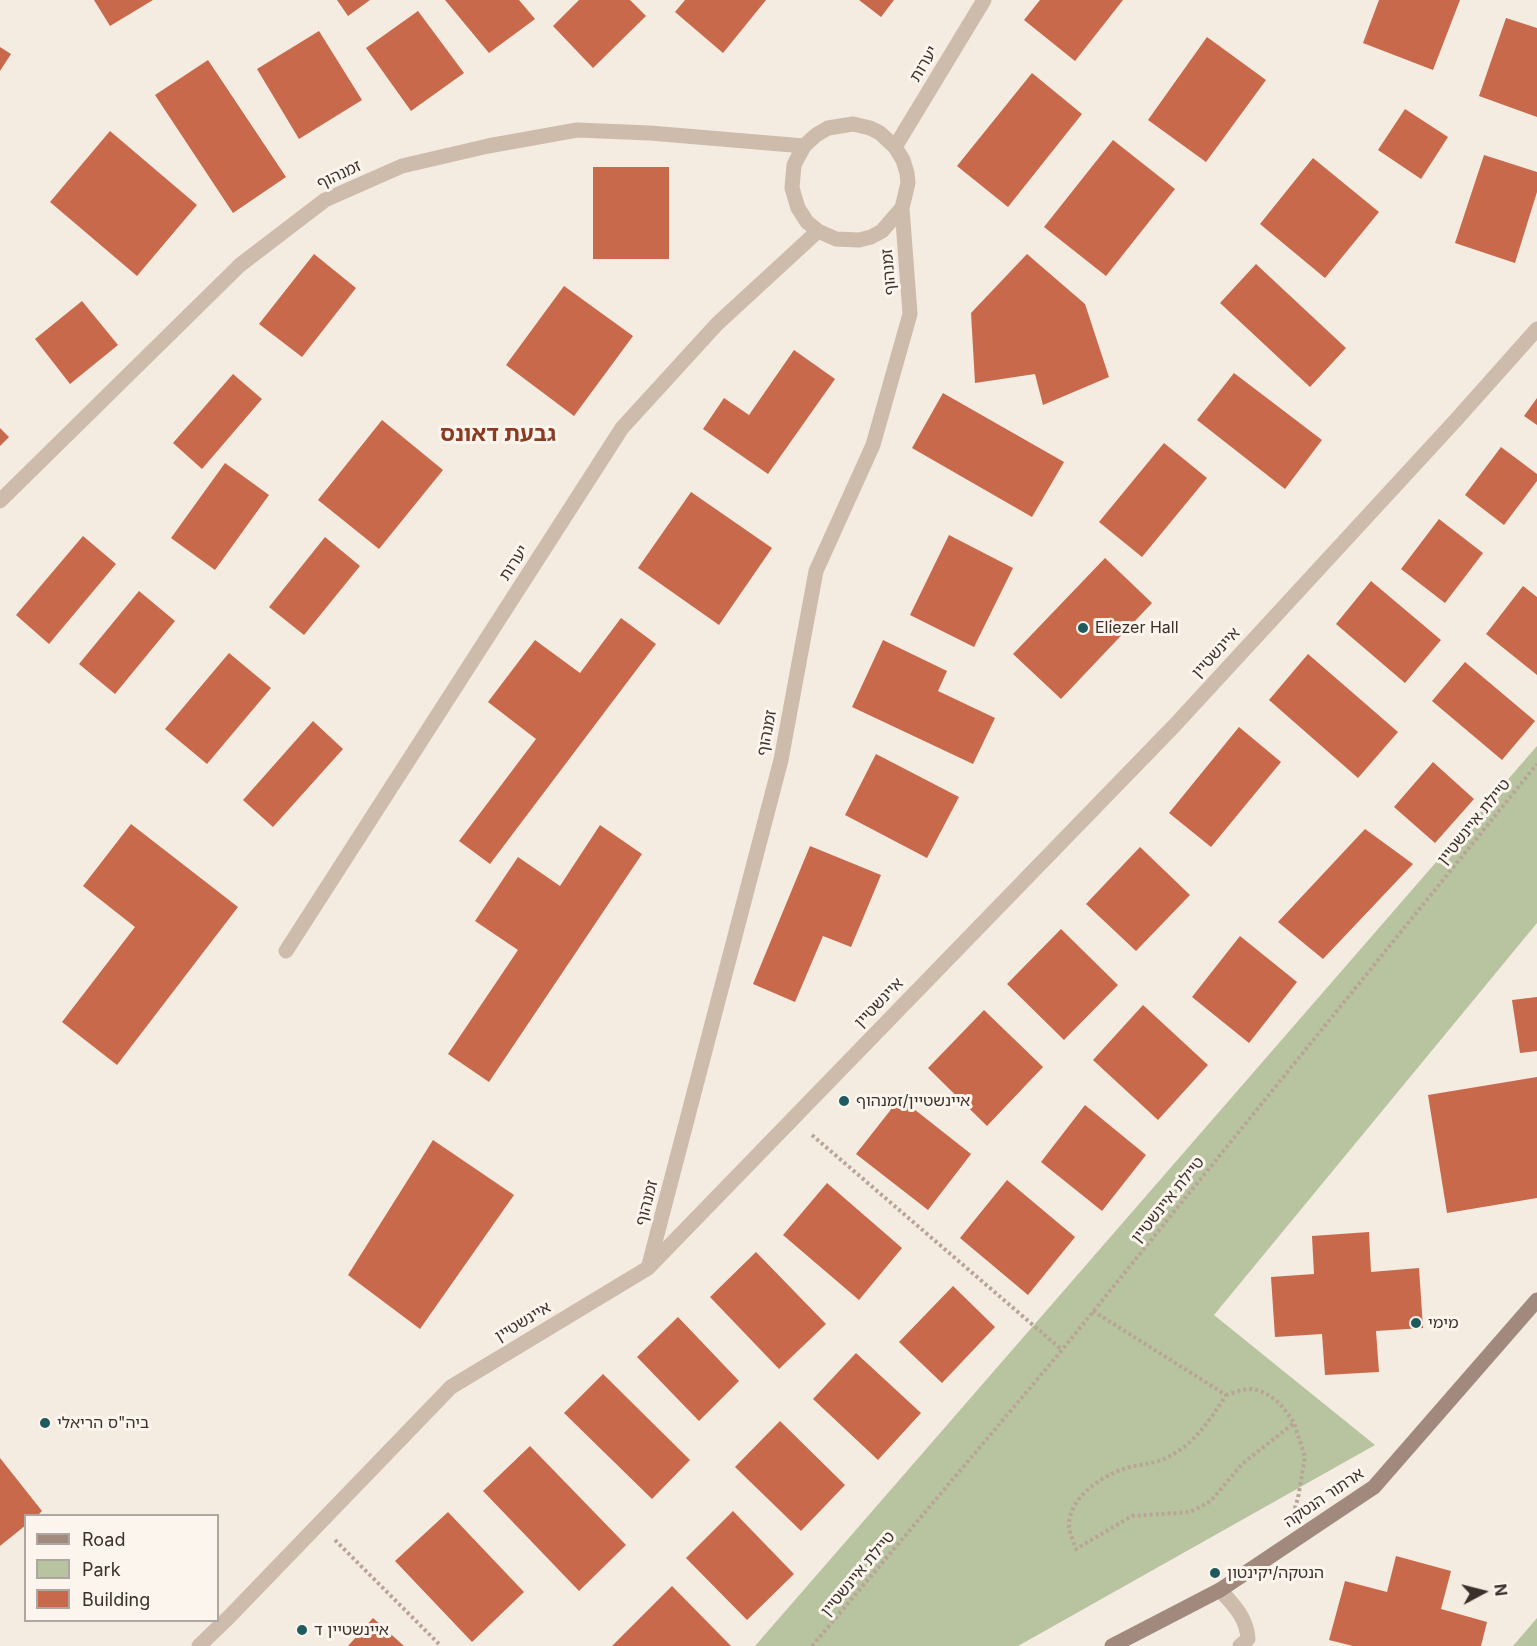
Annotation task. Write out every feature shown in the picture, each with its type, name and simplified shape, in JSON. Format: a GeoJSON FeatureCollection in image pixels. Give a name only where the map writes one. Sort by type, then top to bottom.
{"type":"FeatureCollection","features":[{"type":"Feature","properties":{"kind":"street","name":"יערות"},"geometry":{"type":"LineString","coordinates":[[895,147],[984,0]]}},
{"type":"Feature","properties":{"kind":"street"},"geometry":{"type":"LineString","coordinates":[[853,124],[880,133],[895,147],[903,160],[908,183],[902,208],[882,231],[859,240],[836,239],[818,231],[807,222],[798,208],[792,188],[794,165],[804,146],[816,135],[828,128],[853,124]]}},
{"type":"Feature","properties":{"kind":"street","name":"זמנהוף"},"geometry":{"type":"LineString","coordinates":[[0,501],[240,264],[325,200],[402,166],[488,146],[577,130],[650,133],[804,146]]}},
{"type":"Feature","properties":{"kind":"street","name":"זמנהוף"},"geometry":{"type":"LineString","coordinates":[[648,1268],[781,760],[816,571],[873,445],[910,314],[902,208]]}},
{"type":"Feature","properties":{"kind":"street","name":"יערות"},"geometry":{"type":"LineString","coordinates":[[286,951],[622,428],[717,324],[818,231]]}},
{"type":"Feature","properties":{"kind":"street","name":"איינשטיין"},"geometry":{"type":"LineString","coordinates":[[199,1646],[451,1387],[648,1268],[1174,726],[1537,329]]}},
{"type":"Feature","properties":{"kind":"street","name":"ארתור הנטקה"},"geometry":{"type":"LineString","coordinates":[[1112,1646],[1220,1590],[1374,1487],[1537,1300]]}},
{"type":"Feature","properties":{"kind":"street"},"geometry":{"type":"LineString","coordinates":[[1220,1590],[1237,1609],[1247,1627],[1248,1639],[1240,1646]]}},
{"type":"Feature","properties":{"kind":"path","name":"טיילת איינשטיין"},"geometry":{"type":"LineString","coordinates":[[812,1646],[1062,1350],[1537,764]]}},
{"type":"Feature","properties":{"kind":"path"},"geometry":{"type":"LineString","coordinates":[[793,1118],[1062,1350]]}},
{"type":"Feature","properties":{"kind":"path"},"geometry":{"type":"LineString","coordinates":[[1093,1311],[1226,1395]]}},
{"type":"Feature","properties":{"kind":"path"},"geometry":{"type":"LineString","coordinates":[[1280,1550],[1298,1497],[1305,1457],[1294,1423],[1282,1404],[1264,1393],[1248,1389],[1226,1395],[1207,1424],[1189,1443],[1165,1459],[1125,1468],[1100,1479],[1074,1505],[1069,1528],[1076,1549],[1132,1516],[1190,1512],[1211,1501],[1242,1464],[1294,1423]]}},
{"type":"Feature","properties":{"kind":"path"},"geometry":{"type":"LineString","coordinates":[[319,1524],[441,1646]]}},
{"type":"Feature","properties":{"kind":"green space"},"geometry":{"type":"Polygon","coordinates":[[[1537,746],[1537,923],[1214,1315],[1375,1445],[1018,1646],[755,1646],[1537,746]]]}},
{"type":"Feature","properties":{"kind":"green space"},"geometry":{"type":"Polygon","coordinates":[[[1537,1618],[1537,1646],[1513,1646],[1537,1618]]]}},
{"type":"Feature","properties":{"kind":"building"},"geometry":{"type":"Polygon","coordinates":[[[94,0],[153,0],[110,26],[94,0]]]}},
{"type":"Feature","properties":{"kind":"building"},"geometry":{"type":"Polygon","coordinates":[[[337,0],[370,0],[348,16],[337,0]]]}},
{"type":"Feature","properties":{"kind":"building"},"geometry":{"type":"Polygon","coordinates":[[[445,0],[519,0],[535,19],[489,53],[445,0]]]}},
{"type":"Feature","properties":{"kind":"building"},"geometry":{"type":"Polygon","coordinates":[[[579,0],[630,0],[646,16],[593,68],[553,26],[579,0]]]}},
{"type":"Feature","properties":{"kind":"building"},"geometry":{"type":"Polygon","coordinates":[[[685,0],[766,0],[723,53],[675,12],[685,0]]]}},
{"type":"Feature","properties":{"kind":"building"},"geometry":{"type":"Polygon","coordinates":[[[859,0],[894,0],[881,17],[859,0]]]}},
{"type":"Feature","properties":{"kind":"building"},"geometry":{"type":"Polygon","coordinates":[[[1040,0],[1123,0],[1075,61],[1024,20],[1040,0]]]}},
{"type":"Feature","properties":{"kind":"building"},"geometry":{"type":"Polygon","coordinates":[[[1379,0],[1460,0],[1433,70],[1363,43],[1379,0]]]}},
{"type":"Feature","properties":{"kind":"building"},"geometry":{"type":"Polygon","coordinates":[[[418,11],[464,73],[411,111],[366,48],[418,11]]]}},
{"type":"Feature","properties":{"kind":"building"},"geometry":{"type":"Polygon","coordinates":[[[1506,18],[1537,28],[1537,117],[1479,96],[1506,18]]]}},
{"type":"Feature","properties":{"kind":"building"},"geometry":{"type":"Polygon","coordinates":[[[319,31],[362,100],[299,139],[257,69],[319,31]]]}},
{"type":"Feature","properties":{"kind":"building"},"geometry":{"type":"Polygon","coordinates":[[[1207,37],[1266,80],[1206,162],[1148,120],[1207,37]]]}},
{"type":"Feature","properties":{"kind":"building"},"geometry":{"type":"Polygon","coordinates":[[[0,47],[11,54],[0,71],[0,47]]]}},
{"type":"Feature","properties":{"kind":"building"},"geometry":{"type":"Polygon","coordinates":[[[208,60],[286,177],[233,213],[155,95],[208,60]]]}},
{"type":"Feature","properties":{"kind":"building"},"geometry":{"type":"Polygon","coordinates":[[[1032,73],[1082,114],[1008,207],[957,166],[1032,73]]]}},
{"type":"Feature","properties":{"kind":"building"},"geometry":{"type":"Polygon","coordinates":[[[1405,109],[1448,137],[1421,179],[1378,150],[1405,109]]]}},
{"type":"Feature","properties":{"kind":"building"},"geometry":{"type":"Polygon","coordinates":[[[110,131],[197,205],[137,276],[50,202],[110,131]]]}},
{"type":"Feature","properties":{"kind":"building"},"geometry":{"type":"Polygon","coordinates":[[[1113,140],[1175,189],[1106,276],[1044,227],[1113,140]]]}},
{"type":"Feature","properties":{"kind":"building"},"geometry":{"type":"Polygon","coordinates":[[[1484,155],[1537,172],[1537,192],[1515,263],[1455,243],[1484,155]]]}},
{"type":"Feature","properties":{"kind":"building"},"geometry":{"type":"Polygon","coordinates":[[[1313,158],[1379,212],[1325,278],[1260,224],[1313,158]]]}},
{"type":"Feature","properties":{"kind":"building"},"geometry":{"type":"Polygon","coordinates":[[[593,167],[669,167],[669,259],[593,259],[593,167]]]}},
{"type":"Feature","properties":{"kind":"building"},"geometry":{"type":"Polygon","coordinates":[[[314,254],[356,288],[302,357],[259,324],[314,254]]]}},
{"type":"Feature","properties":{"kind":"building"},"geometry":{"type":"Polygon","coordinates":[[[1027,254],[1085,304],[1109,377],[1043,405],[1035,374],[975,383],[971,313],[1027,254]]]}},
{"type":"Feature","properties":{"kind":"building"},"geometry":{"type":"Polygon","coordinates":[[[1256,264],[1346,348],[1310,387],[1220,303],[1256,264]]]}},
{"type":"Feature","properties":{"kind":"building"},"geometry":{"type":"Polygon","coordinates":[[[564,286],[633,336],[574,416],[506,365],[564,286]]]}},
{"type":"Feature","properties":{"kind":"building"},"geometry":{"type":"Polygon","coordinates":[[[82,301],[118,345],[70,384],[35,339],[82,301]]]}},
{"type":"Feature","properties":{"kind":"building"},"geometry":{"type":"Polygon","coordinates":[[[794,350],[835,379],[768,474],[703,429],[724,398],[749,415],[794,350]]]}},
{"type":"Feature","properties":{"kind":"building"},"geometry":{"type":"Polygon","coordinates":[[[1234,373],[1322,440],[1285,489],[1197,420],[1234,373]]]}},
{"type":"Feature","properties":{"kind":"building"},"geometry":{"type":"Polygon","coordinates":[[[233,374],[262,399],[202,469],[173,443],[233,374]]]}},
{"type":"Feature","properties":{"kind":"building"},"geometry":{"type":"Polygon","coordinates":[[[943,393],[1064,462],[1032,517],[912,448],[943,393]]]}},
{"type":"Feature","properties":{"kind":"building"},"geometry":{"type":"Polygon","coordinates":[[[1537,398],[1537,425],[1524,416],[1537,398]]]}},
{"type":"Feature","properties":{"kind":"building"},"geometry":{"type":"Polygon","coordinates":[[[382,420],[443,470],[379,549],[318,500],[382,420]]]}},
{"type":"Feature","properties":{"kind":"building"},"geometry":{"type":"Polygon","coordinates":[[[0,428],[9,437],[0,446],[0,428]]]}},
{"type":"Feature","properties":{"kind":"building"},"geometry":{"type":"Polygon","coordinates":[[[1164,443],[1207,478],[1142,557],[1099,522],[1164,443]]]}},
{"type":"Feature","properties":{"kind":"building"},"geometry":{"type":"Polygon","coordinates":[[[1501,447],[1537,474],[1537,481],[1504,525],[1465,495],[1501,447]]]}},
{"type":"Feature","properties":{"kind":"building"},"geometry":{"type":"Polygon","coordinates":[[[225,463],[269,495],[215,570],[171,538],[225,463]]]}},
{"type":"Feature","properties":{"kind":"building"},"geometry":{"type":"Polygon","coordinates":[[[691,492],[772,548],[719,625],[638,568],[691,492]]]}},
{"type":"Feature","properties":{"kind":"building"},"geometry":{"type":"Polygon","coordinates":[[[1439,519],[1483,553],[1445,603],[1401,569],[1439,519]]]}},
{"type":"Feature","properties":{"kind":"building"},"geometry":{"type":"Polygon","coordinates":[[[949,535],[1013,568],[974,647],[910,615],[949,535]]]}},
{"type":"Feature","properties":{"kind":"building"},"geometry":{"type":"Polygon","coordinates":[[[83,536],[116,564],[49,644],[16,615],[83,536]]]}},
{"type":"Feature","properties":{"kind":"building"},"geometry":{"type":"Polygon","coordinates":[[[325,537],[360,566],[304,635],[269,607],[325,537]]]}},
{"type":"Feature","properties":{"kind":"building","name":"Eliezer Hall"},"geometry":{"type":"Polygon","coordinates":[[[1105,558],[1152,603],[1061,699],[1013,654],[1105,558]]]}},
{"type":"Feature","properties":{"kind":"building"},"geometry":{"type":"Polygon","coordinates":[[[1371,581],[1441,640],[1405,683],[1336,624],[1371,581]]]}},
{"type":"Feature","properties":{"kind":"building"},"geometry":{"type":"Polygon","coordinates":[[[1523,586],[1537,597],[1537,675],[1486,634],[1523,586]]]}},
{"type":"Feature","properties":{"kind":"building"},"geometry":{"type":"Polygon","coordinates":[[[139,591],[175,621],[115,694],[79,664],[139,591]]]}},
{"type":"Feature","properties":{"kind":"building"},"geometry":{"type":"Polygon","coordinates":[[[621,618],[656,644],[490,864],[459,841],[536,739],[488,702],[535,640],[580,673],[621,618]]]}},
{"type":"Feature","properties":{"kind":"building"},"geometry":{"type":"Polygon","coordinates":[[[883,640],[947,671],[938,691],[995,718],[973,764],[852,707],[883,640]]]}},
{"type":"Feature","properties":{"kind":"building"},"geometry":{"type":"Polygon","coordinates":[[[229,653],[271,688],[207,764],[165,729],[229,653]]]}},
{"type":"Feature","properties":{"kind":"building"},"geometry":{"type":"Polygon","coordinates":[[[1308,654],[1398,732],[1358,778],[1269,700],[1308,654]]]}},
{"type":"Feature","properties":{"kind":"building"},"geometry":{"type":"Polygon","coordinates":[[[1465,662],[1535,721],[1502,760],[1432,701],[1465,662]]]}},
{"type":"Feature","properties":{"kind":"building"},"geometry":{"type":"Polygon","coordinates":[[[313,721],[343,749],[273,827],[243,800],[313,721]]]}},
{"type":"Feature","properties":{"kind":"building"},"geometry":{"type":"Polygon","coordinates":[[[1239,727],[1281,762],[1211,847],[1169,813],[1239,727]]]}},
{"type":"Feature","properties":{"kind":"building"},"geometry":{"type":"Polygon","coordinates":[[[876,754],[959,797],[927,858],[845,815],[876,754]]]}},
{"type":"Feature","properties":{"kind":"building"},"geometry":{"type":"Polygon","coordinates":[[[1433,762],[1474,799],[1435,843],[1394,807],[1433,762]]]}},
{"type":"Feature","properties":{"kind":"building"},"geometry":{"type":"Polygon","coordinates":[[[131,824],[238,907],[117,1065],[62,1022],[135,927],[83,886],[131,824]]]}},
{"type":"Feature","properties":{"kind":"building"},"geometry":{"type":"Polygon","coordinates":[[[600,825],[642,854],[489,1082],[448,1054],[518,950],[475,921],[518,857],[560,886],[600,825]]]}},
{"type":"Feature","properties":{"kind":"building"},"geometry":{"type":"Polygon","coordinates":[[[1365,829],[1413,864],[1323,959],[1278,922],[1365,829]]]}},
{"type":"Feature","properties":{"kind":"building"},"geometry":{"type":"Polygon","coordinates":[[[810,846],[881,875],[851,947],[823,936],[795,1002],[753,984],[810,846]]]}},
{"type":"Feature","properties":{"kind":"building"},"geometry":{"type":"Polygon","coordinates":[[[1140,847],[1190,895],[1136,951],[1086,904],[1140,847]]]}},
{"type":"Feature","properties":{"kind":"building"},"geometry":{"type":"Polygon","coordinates":[[[1061,929],[1118,985],[1064,1040],[1007,984],[1061,929]]]}},
{"type":"Feature","properties":{"kind":"building"},"geometry":{"type":"Polygon","coordinates":[[[1240,936],[1297,982],[1249,1043],[1192,997],[1240,936]]]}},
{"type":"Feature","properties":{"kind":"building"},"geometry":{"type":"Polygon","coordinates":[[[1537,997],[1537,1051],[1520,1053],[1512,1000],[1537,997]]]}},
{"type":"Feature","properties":{"kind":"building"},"geometry":{"type":"Polygon","coordinates":[[[1143,1005],[1208,1065],[1158,1120],[1093,1060],[1143,1005]]]}},
{"type":"Feature","properties":{"kind":"building"},"geometry":{"type":"Polygon","coordinates":[[[984,1010],[1043,1067],[987,1126],[928,1068],[984,1010]]]}},
{"type":"Feature","properties":{"kind":"building"},"geometry":{"type":"Polygon","coordinates":[[[1537,1077],[1537,1198],[1447,1213],[1428,1095],[1537,1077]]]}},
{"type":"Feature","properties":{"kind":"building"},"geometry":{"type":"Polygon","coordinates":[[[900,1098],[971,1154],[928,1210],[856,1154],[900,1098]]]}},
{"type":"Feature","properties":{"kind":"building"},"geometry":{"type":"Polygon","coordinates":[[[1085,1105],[1146,1155],[1102,1211],[1041,1162],[1085,1105]]]}},
{"type":"Feature","properties":{"kind":"building"},"geometry":{"type":"Polygon","coordinates":[[[433,1140],[514,1195],[420,1329],[348,1275],[433,1140]]]}},
{"type":"Feature","properties":{"kind":"building"},"geometry":{"type":"Polygon","coordinates":[[[1007,1180],[1075,1237],[1028,1295],[960,1238],[1007,1180]]]}},
{"type":"Feature","properties":{"kind":"building"},"geometry":{"type":"Polygon","coordinates":[[[827,1183],[902,1248],[859,1300],[783,1235],[827,1183]]]}},
{"type":"Feature","properties":{"kind":"building"},"geometry":{"type":"Polygon","coordinates":[[[1369,1232],[1371,1272],[1419,1268],[1423,1328],[1376,1331],[1379,1372],[1325,1375],[1322,1334],[1275,1337],[1271,1277],[1314,1274],[1312,1236],[1369,1232]]]}},
{"type":"Feature","properties":{"kind":"building"},"geometry":{"type":"Polygon","coordinates":[[[756,1252],[826,1324],[779,1369],[710,1297],[756,1252]]]}},
{"type":"Feature","properties":{"kind":"building"},"geometry":{"type":"Polygon","coordinates":[[[953,1286],[995,1327],[942,1383],[899,1342],[953,1286]]]}},
{"type":"Feature","properties":{"kind":"building"},"geometry":{"type":"Polygon","coordinates":[[[678,1317],[739,1381],[699,1421],[637,1357],[678,1317]]]}},
{"type":"Feature","properties":{"kind":"building"},"geometry":{"type":"Polygon","coordinates":[[[856,1353],[921,1413],[878,1460],[813,1399],[856,1353]]]}},
{"type":"Feature","properties":{"kind":"building"},"geometry":{"type":"Polygon","coordinates":[[[603,1374],[690,1460],[652,1499],[564,1413],[603,1374]]]}},
{"type":"Feature","properties":{"kind":"building"},"geometry":{"type":"Polygon","coordinates":[[[780,1421],[845,1485],[801,1531],[735,1467],[780,1421]]]}},
{"type":"Feature","properties":{"kind":"building"},"geometry":{"type":"Polygon","coordinates":[[[530,1446],[626,1545],[579,1591],[483,1491],[530,1446]]]}},
{"type":"Feature","properties":{"kind":"building"},"geometry":{"type":"Polygon","coordinates":[[[0,1458],[42,1511],[39,1514],[24,1514],[24,1527],[0,1546],[0,1458]]]}},
{"type":"Feature","properties":{"kind":"building"},"geometry":{"type":"Polygon","coordinates":[[[733,1511],[794,1574],[747,1620],[686,1558],[733,1511]]]}},
{"type":"Feature","properties":{"kind":"building"},"geometry":{"type":"Polygon","coordinates":[[[448,1512],[524,1592],[472,1642],[395,1561],[448,1512]]]}},
{"type":"Feature","properties":{"kind":"building"},"geometry":{"type":"Polygon","coordinates":[[[1396,1556],[1451,1571],[1441,1609],[1487,1622],[1481,1646],[1353,1646],[1329,1640],[1345,1581],[1387,1592],[1396,1556]]]}},
{"type":"Feature","properties":{"kind":"building"},"geometry":{"type":"Polygon","coordinates":[[[672,1586],[731,1646],[612,1646],[672,1586]]]}},
{"type":"Feature","properties":{"kind":"building"},"geometry":{"type":"Polygon","coordinates":[[[373,1618],[404,1646],[348,1646],[373,1618]]]}},
{"type":"Feature","properties":{"kind":"place","name":"Eliezer Hall"},"geometry":{"type":"Point","coordinates":[1083,628]}},
{"type":"Feature","properties":{"kind":"place","name":"איינשטיין/זמנהוף"},"geometry":{"type":"Point","coordinates":[844,1101]}},
{"type":"Feature","properties":{"kind":"place","name":"מימי"},"geometry":{"type":"Point","coordinates":[1416,1323]}},
{"type":"Feature","properties":{"kind":"place","name":"ביה\"ס הריאלי"},"geometry":{"type":"Point","coordinates":[45,1423]}},
{"type":"Feature","properties":{"kind":"place","name":"הנטקה/יקינטון"},"geometry":{"type":"Point","coordinates":[1215,1573]}},
{"type":"Feature","properties":{"kind":"place","name":"איינשטיין ד"},"geometry":{"type":"Point","coordinates":[302,1630]}},
{"type":"Feature","properties":{"kind":"district","name":"גבעת דאונס"},"geometry":{"type":"Point","coordinates":[498,434]}}]}
